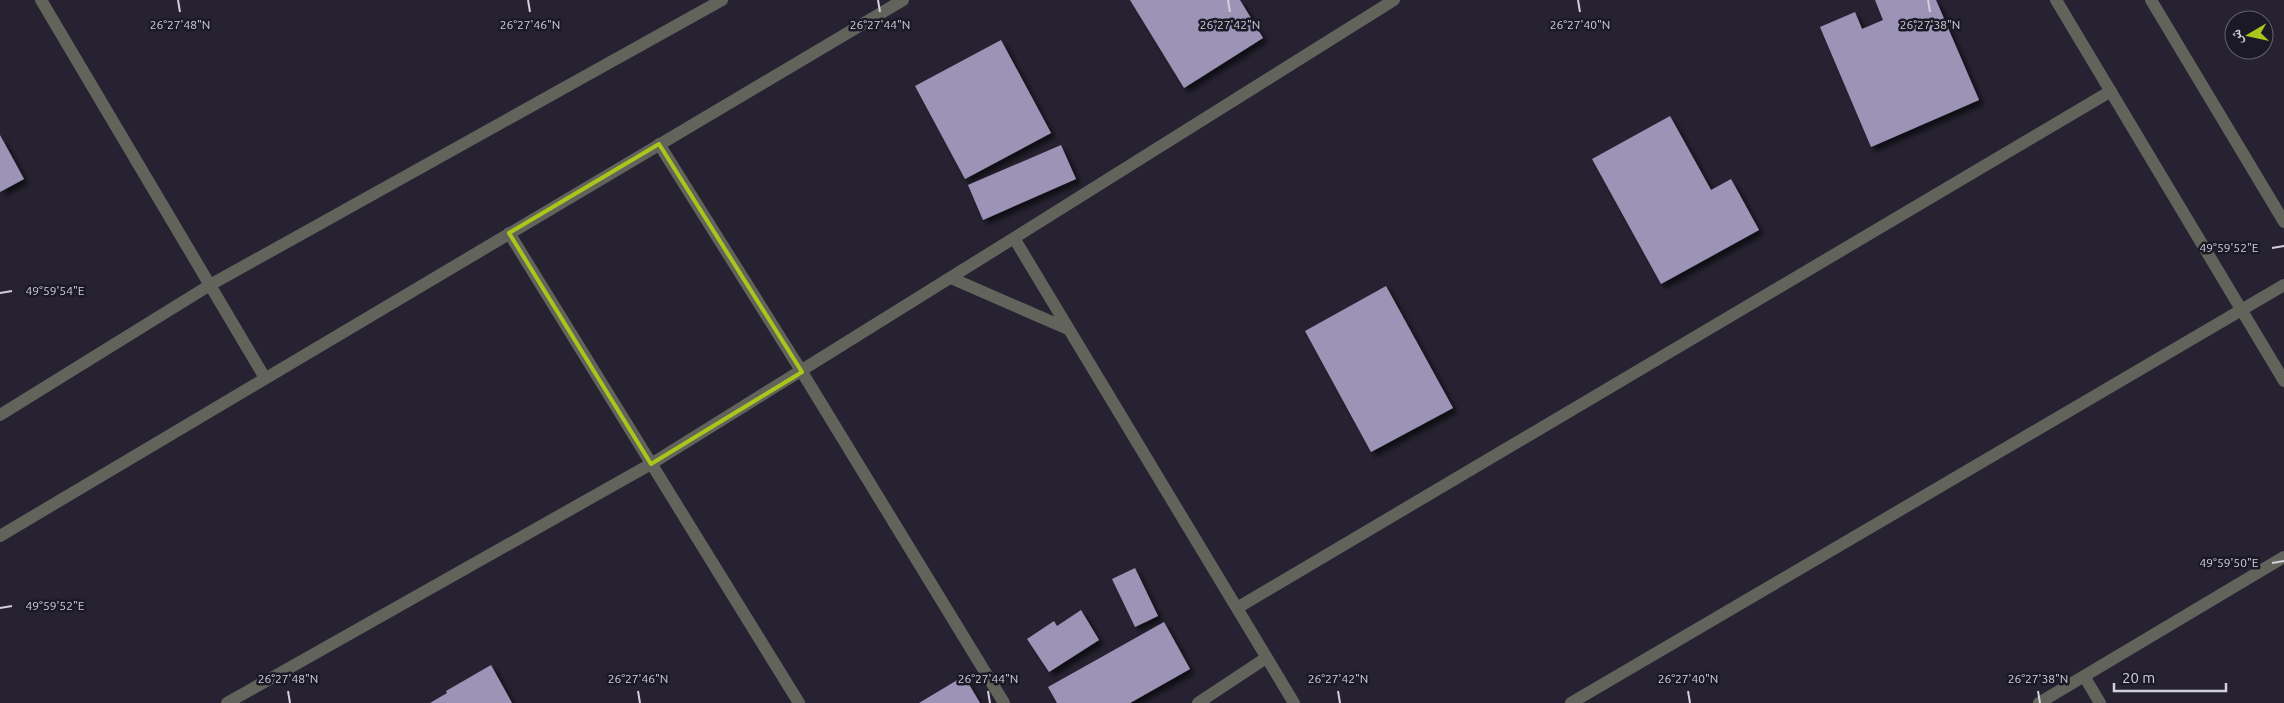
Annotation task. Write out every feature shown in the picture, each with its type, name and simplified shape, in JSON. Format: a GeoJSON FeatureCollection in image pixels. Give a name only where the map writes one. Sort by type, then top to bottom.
{"type":"FeatureCollection","features":[{"type":"Feature","properties":{"kind":"street"},"geometry":{"type":"LineString","coordinates":[[41,0],[265,378]]}},
{"type":"Feature","properties":{"kind":"street"},"geometry":{"type":"LineString","coordinates":[[0,415],[210,285],[722,0]]}},
{"type":"Feature","properties":{"kind":"street"},"geometry":{"type":"LineString","coordinates":[[0,536],[903,0]]}},
{"type":"Feature","properties":{"kind":"street"},"geometry":{"type":"LineString","coordinates":[[227,703],[651,464],[802,372],[1394,0]]}},
{"type":"Feature","properties":{"kind":"street"},"geometry":{"type":"LineString","coordinates":[[2056,0],[2284,382]]}},
{"type":"Feature","properties":{"kind":"street"},"geometry":{"type":"LineString","coordinates":[[2151,0],[2284,222]]}},
{"type":"Feature","properties":{"kind":"street"},"geometry":{"type":"LineString","coordinates":[[1237,608],[2110,91]]}},
{"type":"Feature","properties":{"kind":"street"},"geometry":{"type":"LineString","coordinates":[[659,144],[802,372],[1004,703]]}},
{"type":"Feature","properties":{"kind":"street"},"geometry":{"type":"LineString","coordinates":[[509,233],[798,703]]}},
{"type":"Feature","properties":{"kind":"street"},"geometry":{"type":"LineString","coordinates":[[1014,238],[1294,703]]}},
{"type":"Feature","properties":{"kind":"street"},"geometry":{"type":"LineString","coordinates":[[951,278],[1068,329]]}},
{"type":"Feature","properties":{"kind":"street"},"geometry":{"type":"LineString","coordinates":[[1571,703],[2284,285]]}},
{"type":"Feature","properties":{"kind":"street"},"geometry":{"type":"LineString","coordinates":[[2039,703],[2284,557]]}},
{"type":"Feature","properties":{"kind":"street"},"geometry":{"type":"LineString","coordinates":[[1198,703],[1266,658]]}},
{"type":"Feature","properties":{"kind":"street"},"geometry":{"type":"LineString","coordinates":[[2084,676],[2100,703]]}},
{"type":"Feature","properties":{"kind":"highlighted area"},"geometry":{"type":"Polygon","coordinates":[[[659,144],[802,372],[651,464],[509,233],[659,144]]]}},
{"type":"Feature","properties":{"kind":"building"},"geometry":{"type":"Polygon","coordinates":[[[1130,0],[1240,0],[1263,38],[1184,88],[1130,0]]]}},
{"type":"Feature","properties":{"kind":"building"},"geometry":{"type":"Polygon","coordinates":[[[1875,0],[1936,0],[1979,100],[1871,147],[1820,27],[1855,12],[1862,29],[1883,20],[1875,0]]]}},
{"type":"Feature","properties":{"kind":"building"},"geometry":{"type":"Polygon","coordinates":[[[1001,40],[1051,133],[965,179],[915,86],[1001,40]]]}},
{"type":"Feature","properties":{"kind":"building"},"geometry":{"type":"Polygon","coordinates":[[[1670,116],[1711,190],[1731,179],[1759,230],[1661,284],[1592,159],[1670,116]]]}},
{"type":"Feature","properties":{"kind":"building"},"geometry":{"type":"Polygon","coordinates":[[[0,135],[24,179],[0,192],[0,135]]]}},
{"type":"Feature","properties":{"kind":"building"},"geometry":{"type":"Polygon","coordinates":[[[1061,145],[1076,179],[983,220],[968,185],[1061,145]]]}},
{"type":"Feature","properties":{"kind":"building"},"geometry":{"type":"Polygon","coordinates":[[[1386,286],[1453,408],[1371,452],[1305,331],[1386,286]]]}},
{"type":"Feature","properties":{"kind":"building"},"geometry":{"type":"Polygon","coordinates":[[[1135,568],[1158,616],[1135,627],[1112,579],[1135,568]]]}},
{"type":"Feature","properties":{"kind":"building"},"geometry":{"type":"Polygon","coordinates":[[[1081,610],[1099,640],[1049,672],[1027,639],[1054,621],[1057,626],[1081,610]]]}},
{"type":"Feature","properties":{"kind":"building"},"geometry":{"type":"Polygon","coordinates":[[[1164,622],[1190,669],[1130,703],[1057,703],[1048,687],[1164,622]]]}},
{"type":"Feature","properties":{"kind":"building"},"geometry":{"type":"Polygon","coordinates":[[[491,665],[512,703],[430,703],[447,693],[446,691],[491,665]]]}},
{"type":"Feature","properties":{"kind":"building"},"geometry":{"type":"Polygon","coordinates":[[[964,676],[980,703],[919,703],[964,676]]]}}]}
